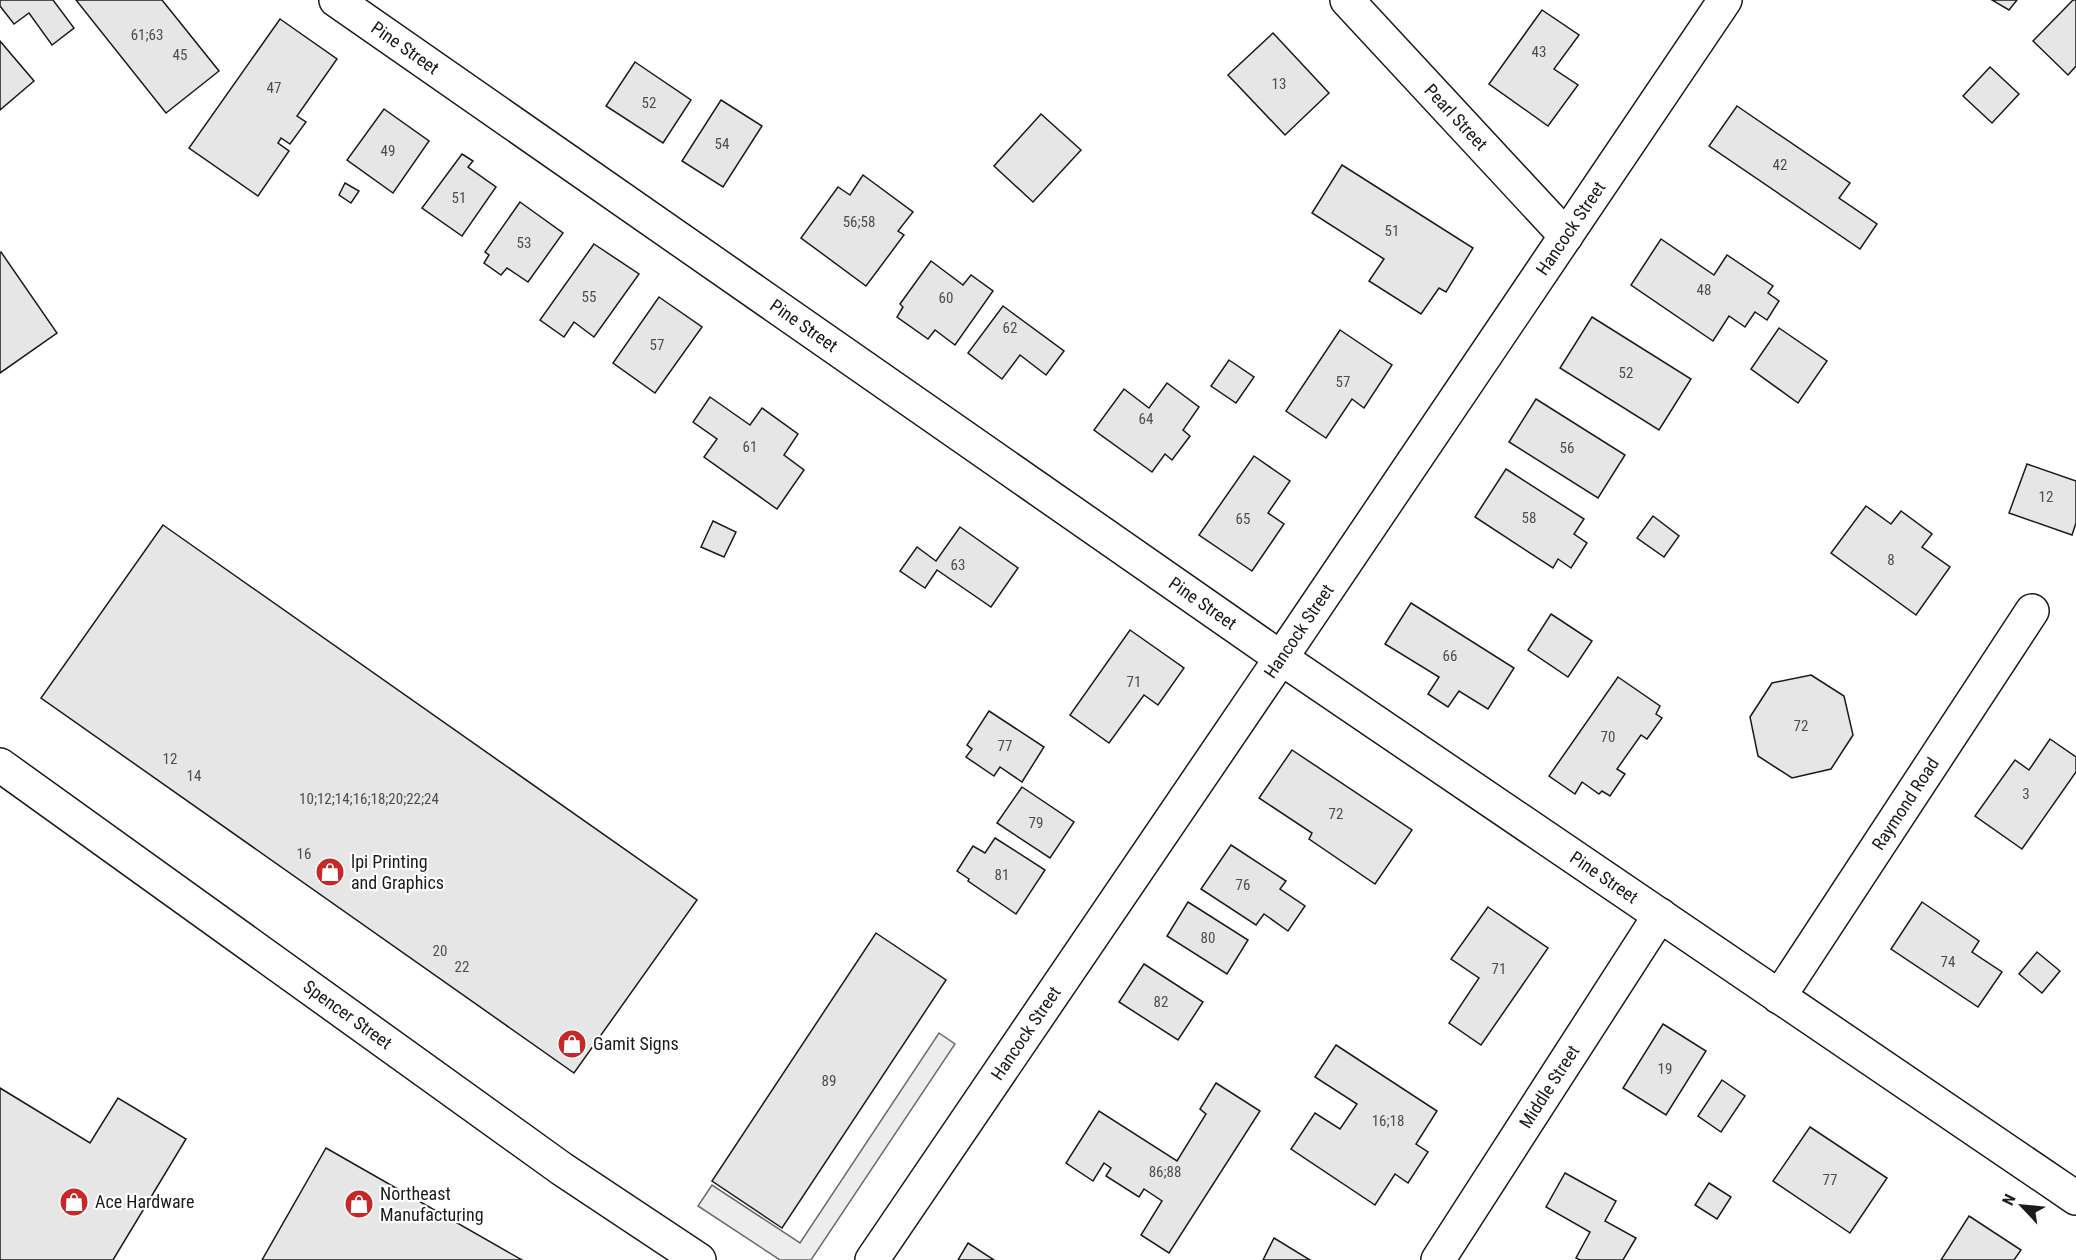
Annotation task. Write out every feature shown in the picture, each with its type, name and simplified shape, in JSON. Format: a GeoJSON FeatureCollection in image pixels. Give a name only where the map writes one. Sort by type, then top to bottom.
{"type":"FeatureCollection","features":[{"type":"Feature","properties":{"kind":"street","name":"Pine Street"},"geometry":{"type":"LineString","coordinates":[[336,0],[1281,658],[2076,1198]]}},
{"type":"Feature","properties":{"kind":"street","name":"Pearl Street"},"geometry":{"type":"LineString","coordinates":[[1347,0],[1566,236]]}},
{"type":"Feature","properties":{"kind":"street","name":"Hancock Street"},"geometry":{"type":"LineString","coordinates":[[872,1260],[1725,0]]}},
{"type":"Feature","properties":{"kind":"street","name":"Raymond Road"},"geometry":{"type":"LineString","coordinates":[[1779,997],[2032,610]]}},
{"type":"Feature","properties":{"kind":"street","name":"Spencer Street"},"geometry":{"type":"LineString","coordinates":[[0,765],[562,1168],[699,1260]]}},
{"type":"Feature","properties":{"kind":"street","name":"Middle Street"},"geometry":{"type":"LineString","coordinates":[[1438,1260],[1660,915]]}},
{"type":"Feature","properties":{"kind":"shaded area"},"geometry":{"type":"Polygon","coordinates":[[[939,1033],[955,1044],[811,1260],[780,1260],[698,1206],[712,1185],[800,1243],[939,1033]]]}},
{"type":"Feature","properties":{"kind":"building"},"geometry":{"type":"Polygon","coordinates":[[[0,0],[53,0],[74,28],[52,45],[29,13],[14,24],[0,6],[0,0]]]}},
{"type":"Feature","properties":{"kind":"building"},"geometry":{"type":"Polygon","coordinates":[[[76,0],[162,0],[219,71],[166,113],[76,0]]]}},
{"type":"Feature","properties":{"kind":"building"},"geometry":{"type":"Polygon","coordinates":[[[1992,0],[2017,0],[2009,10],[1992,0]]]}},
{"type":"Feature","properties":{"kind":"building"},"geometry":{"type":"Polygon","coordinates":[[[2073,0],[2076,0],[2076,66],[2068,75],[2033,41],[2073,0]]]}},
{"type":"Feature","properties":{"kind":"building"},"geometry":{"type":"Polygon","coordinates":[[[1542,10],[1579,35],[1554,69],[1578,85],[1548,126],[1489,84],[1542,10]]]}},
{"type":"Feature","properties":{"kind":"building"},"geometry":{"type":"Polygon","coordinates":[[[280,19],[337,59],[297,116],[306,122],[290,144],[281,138],[278,143],[289,151],[258,196],[189,148],[280,19]]]}},
{"type":"Feature","properties":{"kind":"building"},"geometry":{"type":"Polygon","coordinates":[[[1273,33],[1329,93],[1285,135],[1228,75],[1273,33]]]}},
{"type":"Feature","properties":{"kind":"building"},"geometry":{"type":"Polygon","coordinates":[[[0,41],[34,81],[0,110],[0,41]]]}},
{"type":"Feature","properties":{"kind":"building"},"geometry":{"type":"Polygon","coordinates":[[[635,62],[691,100],[663,143],[606,106],[635,62]]]}},
{"type":"Feature","properties":{"kind":"building"},"geometry":{"type":"Polygon","coordinates":[[[1990,67],[2019,94],[1992,123],[1963,96],[1990,67]]]}},
{"type":"Feature","properties":{"kind":"building"},"geometry":{"type":"Polygon","coordinates":[[[721,100],[762,126],[723,187],[682,161],[721,100]]]}},
{"type":"Feature","properties":{"kind":"building"},"geometry":{"type":"Polygon","coordinates":[[[1737,106],[1850,183],[1839,198],[1877,224],[1860,249],[1709,146],[1737,106]]]}},
{"type":"Feature","properties":{"kind":"building"},"geometry":{"type":"Polygon","coordinates":[[[384,109],[429,141],[393,193],[347,160],[384,109]]]}},
{"type":"Feature","properties":{"kind":"building"},"geometry":{"type":"Polygon","coordinates":[[[1041,114],[1081,150],[1033,202],[994,166],[1041,114]]]}},
{"type":"Feature","properties":{"kind":"building"},"geometry":{"type":"Polygon","coordinates":[[[462,154],[473,161],[468,167],[496,187],[462,236],[422,208],[462,154]]]}},
{"type":"Feature","properties":{"kind":"building"},"geometry":{"type":"Polygon","coordinates":[[[1342,165],[1473,248],[1446,292],[1439,288],[1421,314],[1369,281],[1384,259],[1312,213],[1342,165]]]}},
{"type":"Feature","properties":{"kind":"building"},"geometry":{"type":"Polygon","coordinates":[[[863,175],[913,212],[898,231],[904,235],[866,286],[801,238],[838,187],[850,195],[863,175]]]}},
{"type":"Feature","properties":{"kind":"building"},"geometry":{"type":"Polygon","coordinates":[[[345,183],[359,191],[351,203],[339,195],[345,183]]]}},
{"type":"Feature","properties":{"kind":"building"},"geometry":{"type":"Polygon","coordinates":[[[520,202],[563,233],[528,282],[507,268],[501,275],[484,263],[489,255],[485,252],[520,202]]]}},
{"type":"Feature","properties":{"kind":"building"},"geometry":{"type":"Polygon","coordinates":[[[1661,239],[1714,275],[1727,255],[1773,286],[1768,293],[1779,301],[1767,320],[1755,312],[1745,327],[1729,316],[1713,341],[1631,285],[1661,239]]]}},
{"type":"Feature","properties":{"kind":"building"},"geometry":{"type":"Polygon","coordinates":[[[594,244],[639,274],[594,337],[574,322],[564,337],[540,320],[594,244]]]}},
{"type":"Feature","properties":{"kind":"building"},"geometry":{"type":"Polygon","coordinates":[[[0,253],[57,333],[0,373],[0,253]]]}},
{"type":"Feature","properties":{"kind":"building"},"geometry":{"type":"Polygon","coordinates":[[[931,261],[963,285],[971,275],[993,291],[955,345],[935,330],[928,339],[897,317],[903,307],[900,304],[931,261]]]}},
{"type":"Feature","properties":{"kind":"building"},"geometry":{"type":"Polygon","coordinates":[[[659,297],[702,327],[655,393],[613,363],[659,297]]]}},
{"type":"Feature","properties":{"kind":"building"},"geometry":{"type":"Polygon","coordinates":[[[1003,306],[1064,351],[1046,375],[1020,355],[1002,379],[968,353],[1003,306]]]}},
{"type":"Feature","properties":{"kind":"building"},"geometry":{"type":"Polygon","coordinates":[[[1592,317],[1691,379],[1659,430],[1560,368],[1592,317]]]}},
{"type":"Feature","properties":{"kind":"building"},"geometry":{"type":"Polygon","coordinates":[[[1779,328],[1827,361],[1798,403],[1751,369],[1779,328]]]}},
{"type":"Feature","properties":{"kind":"building"},"geometry":{"type":"Polygon","coordinates":[[[1340,330],[1392,365],[1364,408],[1352,399],[1326,438],[1286,411],[1340,330]]]}},
{"type":"Feature","properties":{"kind":"building"},"geometry":{"type":"Polygon","coordinates":[[[1229,360],[1254,377],[1236,403],[1211,386],[1229,360]]]}},
{"type":"Feature","properties":{"kind":"building"},"geometry":{"type":"Polygon","coordinates":[[[1167,383],[1199,407],[1183,430],[1190,436],[1172,460],[1165,454],[1152,472],[1094,430],[1124,389],[1149,408],[1167,383]]]}},
{"type":"Feature","properties":{"kind":"building"},"geometry":{"type":"Polygon","coordinates":[[[710,397],[750,425],[762,408],[798,434],[784,455],[804,470],[777,509],[704,457],[717,439],[693,422],[710,397]]]}},
{"type":"Feature","properties":{"kind":"building"},"geometry":{"type":"Polygon","coordinates":[[[1536,399],[1625,455],[1598,498],[1509,442],[1536,399]]]}},
{"type":"Feature","properties":{"kind":"building"},"geometry":{"type":"Polygon","coordinates":[[[1254,456],[1290,481],[1268,513],[1284,524],[1252,571],[1199,535],[1254,456]]]}},
{"type":"Feature","properties":{"kind":"building"},"geometry":{"type":"Polygon","coordinates":[[[2027,464],[2076,481],[2076,523],[2072,535],[2009,513],[2027,464]]]}},
{"type":"Feature","properties":{"kind":"building"},"geometry":{"type":"Polygon","coordinates":[[[1506,469],[1584,519],[1574,534],[1587,543],[1571,568],[1558,559],[1553,568],[1475,517],[1506,469]]]}},
{"type":"Feature","properties":{"kind":"building"},"geometry":{"type":"Polygon","coordinates":[[[1866,506],[1891,524],[1901,511],[1932,534],[1922,547],[1950,567],[1916,615],[1831,553],[1866,506]]]}},
{"type":"Feature","properties":{"kind":"building"},"geometry":{"type":"Polygon","coordinates":[[[1653,516],[1679,536],[1664,557],[1637,538],[1653,516]]]}},
{"type":"Feature","properties":{"kind":"building"},"geometry":{"type":"Polygon","coordinates":[[[713,521],[736,532],[724,557],[701,547],[713,521]]]}},
{"type":"Feature","properties":{"kind":"building"},"geometry":{"type":"Polygon","coordinates":[[[163,525],[697,900],[574,1073],[41,698],[163,525]]]}},
{"type":"Feature","properties":{"kind":"building"},"geometry":{"type":"Polygon","coordinates":[[[960,527],[1018,568],[991,607],[937,570],[925,588],[900,571],[917,547],[936,561],[960,527]]]}},
{"type":"Feature","properties":{"kind":"building"},"geometry":{"type":"Polygon","coordinates":[[[1411,603],[1514,668],[1488,709],[1459,691],[1448,707],[1428,694],[1439,677],[1385,644],[1411,603]]]}},
{"type":"Feature","properties":{"kind":"building"},"geometry":{"type":"Polygon","coordinates":[[[1551,614],[1592,641],[1568,677],[1528,650],[1551,614]]]}},
{"type":"Feature","properties":{"kind":"building"},"geometry":{"type":"Polygon","coordinates":[[[1130,630],[1184,668],[1158,705],[1144,695],[1109,743],[1070,715],[1130,630]]]}},
{"type":"Feature","properties":{"kind":"building"},"geometry":{"type":"Polygon","coordinates":[[[1811,675],[1844,696],[1853,735],[1831,769],[1792,778],[1758,756],[1750,717],[1772,683],[1811,675]]]}},
{"type":"Feature","properties":{"kind":"building"},"geometry":{"type":"Polygon","coordinates":[[[1618,677],[1660,706],[1656,714],[1662,718],[1647,739],[1641,735],[1617,769],[1625,774],[1610,796],[1602,791],[1599,794],[1582,782],[1575,794],[1549,776],[1618,677]]]}},
{"type":"Feature","properties":{"kind":"building"},"geometry":{"type":"Polygon","coordinates":[[[989,711],[1044,747],[1022,782],[1000,767],[994,776],[966,757],[972,749],[967,745],[989,711]]]}},
{"type":"Feature","properties":{"kind":"building"},"geometry":{"type":"Polygon","coordinates":[[[2050,739],[2076,757],[2076,772],[2022,849],[1975,816],[2015,760],[2029,770],[2050,739]]]}},
{"type":"Feature","properties":{"kind":"building"},"geometry":{"type":"Polygon","coordinates":[[[1292,750],[1412,830],[1375,884],[1309,839],[1312,833],[1259,798],[1292,750]]]}},
{"type":"Feature","properties":{"kind":"building"},"geometry":{"type":"Polygon","coordinates":[[[1022,787],[1074,822],[1050,858],[997,823],[1022,787]]]}},
{"type":"Feature","properties":{"kind":"building"},"geometry":{"type":"Polygon","coordinates":[[[995,838],[1045,870],[1016,914],[957,871],[973,846],[985,853],[995,838]]]}},
{"type":"Feature","properties":{"kind":"building"},"geometry":{"type":"Polygon","coordinates":[[[1231,845],[1286,881],[1280,889],[1305,906],[1288,931],[1264,914],[1256,925],[1201,889],[1231,845]]]}},
{"type":"Feature","properties":{"kind":"building"},"geometry":{"type":"Polygon","coordinates":[[[1188,902],[1248,940],[1227,974],[1167,936],[1188,902]]]}},
{"type":"Feature","properties":{"kind":"building"},"geometry":{"type":"Polygon","coordinates":[[[1922,902],[1979,941],[1972,952],[2002,972],[1978,1007],[1891,949],[1922,902]]]}},
{"type":"Feature","properties":{"kind":"building"},"geometry":{"type":"Polygon","coordinates":[[[1488,907],[1548,948],[1481,1045],[1449,1023],[1479,978],[1451,959],[1488,907]]]}},
{"type":"Feature","properties":{"kind":"building"},"geometry":{"type":"Polygon","coordinates":[[[876,933],[946,980],[782,1228],[712,1181],[876,933]]]}},
{"type":"Feature","properties":{"kind":"building"},"geometry":{"type":"Polygon","coordinates":[[[2037,952],[2060,971],[2042,993],[2019,974],[2037,952]]]}},
{"type":"Feature","properties":{"kind":"building"},"geometry":{"type":"Polygon","coordinates":[[[1144,964],[1203,1002],[1178,1040],[1119,1002],[1144,964]]]}},
{"type":"Feature","properties":{"kind":"building"},"geometry":{"type":"Polygon","coordinates":[[[1663,1024],[1706,1051],[1666,1115],[1623,1088],[1663,1024]]]}},
{"type":"Feature","properties":{"kind":"building"},"geometry":{"type":"Polygon","coordinates":[[[1336,1045],[1437,1111],[1416,1144],[1428,1152],[1408,1183],[1395,1174],[1375,1205],[1291,1149],[1315,1113],[1340,1129],[1357,1104],[1315,1077],[1336,1045]]]}},
{"type":"Feature","properties":{"kind":"building"},"geometry":{"type":"Polygon","coordinates":[[[1722,1080],[1745,1096],[1721,1132],[1698,1116],[1722,1080]]]}},
{"type":"Feature","properties":{"kind":"building"},"geometry":{"type":"Polygon","coordinates":[[[1216,1083],[1260,1111],[1169,1253],[1141,1235],[1162,1201],[1144,1189],[1139,1197],[1106,1176],[1111,1168],[1104,1163],[1093,1181],[1066,1163],[1099,1111],[1177,1161],[1206,1114],[1200,1109],[1216,1083]]]}},
{"type":"Feature","properties":{"kind":"building","name":"Ace Hardware"},"geometry":{"type":"Polygon","coordinates":[[[0,1088],[90,1143],[118,1098],[186,1139],[113,1260],[0,1260],[0,1088]]]}},
{"type":"Feature","properties":{"kind":"building"},"geometry":{"type":"Polygon","coordinates":[[[1810,1127],[1887,1178],[1850,1233],[1773,1181],[1810,1127]]]}},
{"type":"Feature","properties":{"kind":"building","name":"Northeast Manufacturing"},"geometry":{"type":"Polygon","coordinates":[[[326,1148],[522,1260],[262,1260],[326,1148]]]}},
{"type":"Feature","properties":{"kind":"building"},"geometry":{"type":"Polygon","coordinates":[[[1565,1173],[1616,1201],[1605,1221],[1636,1238],[1623,1260],[1580,1260],[1576,1258],[1590,1232],[1546,1207],[1565,1173]]]}},
{"type":"Feature","properties":{"kind":"building"},"geometry":{"type":"Polygon","coordinates":[[[1709,1183],[1731,1197],[1717,1219],[1695,1205],[1709,1183]]]}},
{"type":"Feature","properties":{"kind":"building"},"geometry":{"type":"Polygon","coordinates":[[[1969,1216],[2021,1250],[2014,1260],[1941,1260],[1969,1216]]]}},
{"type":"Feature","properties":{"kind":"building"},"geometry":{"type":"Polygon","coordinates":[[[1274,1238],[1310,1260],[1263,1260],[1274,1238]]]}},
{"type":"Feature","properties":{"kind":"building"},"geometry":{"type":"Polygon","coordinates":[[[968,1243],[994,1260],[958,1260],[968,1243]]]}},
{"type":"Feature","properties":{"kind":"place","name":"lpi Printing and Graphics"},"geometry":{"type":"Point","coordinates":[330,872]}},
{"type":"Feature","properties":{"kind":"place","name":"Gamit Signs"},"geometry":{"type":"Point","coordinates":[572,1044]}},
{"type":"Feature","properties":{"kind":"place","name":"Ace Hardware"},"geometry":{"type":"Point","coordinates":[74,1202]}},
{"type":"Feature","properties":{"kind":"place","name":"Northeast Manufacturing"},"geometry":{"type":"Point","coordinates":[359,1204]}}]}
